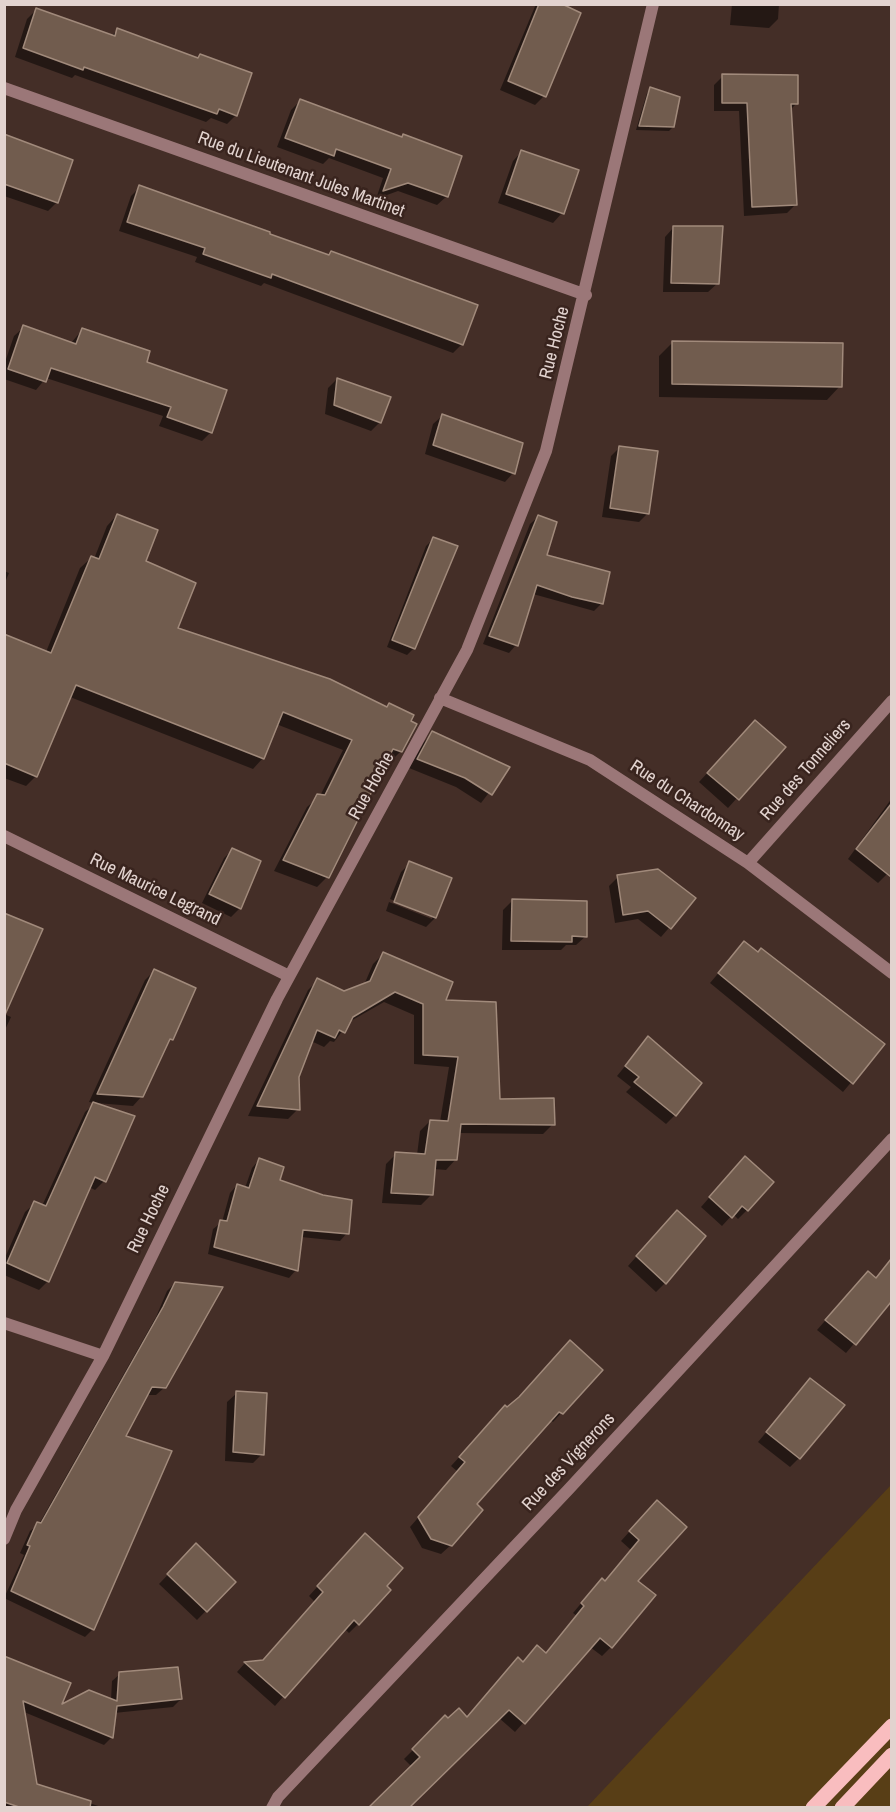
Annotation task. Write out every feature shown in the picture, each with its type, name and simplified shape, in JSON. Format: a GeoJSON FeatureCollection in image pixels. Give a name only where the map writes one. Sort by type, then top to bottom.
{"type":"FeatureCollection","features":[{"type":"Feature","properties":{"kind":"main road"},"geometry":{"type":"LineString","coordinates":[[813,1808],[891,1726]]}},
{"type":"Feature","properties":{"kind":"main road"},"geometry":{"type":"LineString","coordinates":[[842,1808],[891,1755]]}},
{"type":"Feature","properties":{"kind":"street","name":"Rue Hoche"},"geometry":{"type":"LineString","coordinates":[[4,1539],[16,1510],[102,1356],[289,976],[466,650],[546,451],[586,295],[654,4]]}},
{"type":"Feature","properties":{"kind":"street","name":"Rue du Lieutenant Jules Martinet"},"geometry":{"type":"LineString","coordinates":[[4,88],[586,295]]}},
{"type":"Feature","properties":{"kind":"street","name":"Rue du Chardonnay"},"geometry":{"type":"LineString","coordinates":[[440,698],[590,760],[748,862],[891,973]]}},
{"type":"Feature","properties":{"kind":"street","name":"Rue des Tonneliers"},"geometry":{"type":"LineString","coordinates":[[748,862],[891,701]]}},
{"type":"Feature","properties":{"kind":"street","name":"Rue Maurice Legrand"},"geometry":{"type":"LineString","coordinates":[[4,836],[289,976]]}},
{"type":"Feature","properties":{"kind":"street","name":"Rue des Vignerons"},"geometry":{"type":"LineString","coordinates":[[272,1808],[278,1797],[560,1498],[891,1139]]}},
{"type":"Feature","properties":{"kind":"street"},"geometry":{"type":"LineString","coordinates":[[4,1323],[102,1356]]}},
{"type":"Feature","properties":{"kind":"shaded area"},"geometry":{"type":"Polygon","coordinates":[[[891,1485],[891,1807],[587,1807],[891,1485]]]}},
{"type":"Feature","properties":{"kind":"building"},"geometry":{"type":"Polygon","coordinates":[[[539,4],[562,4],[581,13],[546,97],[508,81],[539,4]]]}},
{"type":"Feature","properties":{"kind":"building"},"geometry":{"type":"Polygon","coordinates":[[[36,8],[115,36],[117,28],[198,58],[200,54],[252,73],[237,116],[219,109],[217,114],[23,48],[36,8]]]}},
{"type":"Feature","properties":{"kind":"building"},"geometry":{"type":"Polygon","coordinates":[[[722,74],[798,75],[798,104],[791,104],[797,205],[752,207],[747,103],[722,103],[722,74]]]}},
{"type":"Feature","properties":{"kind":"building"},"geometry":{"type":"Polygon","coordinates":[[[650,87],[680,97],[674,127],[639,126],[650,87]]]}},
{"type":"Feature","properties":{"kind":"building"},"geometry":{"type":"Polygon","coordinates":[[[300,99],[402,137],[403,134],[462,156],[448,197],[408,183],[383,191],[391,169],[336,149],[334,156],[285,138],[300,99]]]}},
{"type":"Feature","properties":{"kind":"building"},"geometry":{"type":"Polygon","coordinates":[[[4,134],[73,160],[58,203],[4,184],[4,134]]]}},
{"type":"Feature","properties":{"kind":"building"},"geometry":{"type":"Polygon","coordinates":[[[521,150],[579,170],[564,214],[506,194],[521,150]]]}},
{"type":"Feature","properties":{"kind":"building"},"geometry":{"type":"Polygon","coordinates":[[[139,185],[329,255],[331,251],[478,305],[463,345],[272,274],[271,278],[203,254],[205,248],[127,222],[139,185]]]}},
{"type":"Feature","properties":{"kind":"building"},"geometry":{"type":"Polygon","coordinates":[[[673,226],[723,226],[719,284],[671,283],[673,226]]]}},
{"type":"Feature","properties":{"kind":"building"},"geometry":{"type":"Polygon","coordinates":[[[23,325],[76,344],[82,328],[150,351],[147,362],[227,390],[212,433],[167,417],[171,407],[51,368],[46,382],[8,369],[23,325]]]}},
{"type":"Feature","properties":{"kind":"building"},"geometry":{"type":"Polygon","coordinates":[[[672,341],[843,343],[842,387],[672,384],[672,341]]]}},
{"type":"Feature","properties":{"kind":"building"},"geometry":{"type":"Polygon","coordinates":[[[337,378],[391,397],[381,423],[334,405],[337,378]]]}},
{"type":"Feature","properties":{"kind":"building"},"geometry":{"type":"Polygon","coordinates":[[[442,414],[523,443],[515,474],[433,445],[442,414]]]}},
{"type":"Feature","properties":{"kind":"building"},"geometry":{"type":"Polygon","coordinates":[[[619,446],[658,451],[649,514],[610,508],[619,446]]]}},
{"type":"Feature","properties":{"kind":"building"},"geometry":{"type":"Polygon","coordinates":[[[117,514],[158,530],[146,561],[196,583],[178,628],[330,679],[387,707],[389,703],[414,715],[411,721],[417,724],[402,752],[393,749],[329,878],[283,860],[317,794],[325,795],[352,740],[283,712],[264,759],[76,685],[37,777],[4,763],[4,634],[51,653],[91,556],[99,559],[117,514]]]}},
{"type":"Feature","properties":{"kind":"building"},"geometry":{"type":"Polygon","coordinates":[[[538,515],[557,522],[547,555],[610,572],[603,604],[572,597],[537,585],[518,646],[489,636],[538,515]]]}},
{"type":"Feature","properties":{"kind":"building"},"geometry":{"type":"Polygon","coordinates":[[[433,537],[458,546],[415,649],[392,640],[433,537]]]}},
{"type":"Feature","properties":{"kind":"building"},"geometry":{"type":"Polygon","coordinates":[[[755,720],[786,747],[739,800],[707,773],[755,720]]]}},
{"type":"Feature","properties":{"kind":"building"},"geometry":{"type":"Polygon","coordinates":[[[432,731],[510,767],[492,795],[465,778],[417,759],[432,731]]]}},
{"type":"Feature","properties":{"kind":"building"},"geometry":{"type":"Polygon","coordinates":[[[891,804],[891,877],[856,849],[891,804]]]}},
{"type":"Feature","properties":{"kind":"building"},"geometry":{"type":"Polygon","coordinates":[[[232,848],[261,861],[241,909],[209,894],[232,848]]]}},
{"type":"Feature","properties":{"kind":"building"},"geometry":{"type":"Polygon","coordinates":[[[409,861],[452,878],[436,918],[394,902],[409,861]]]}},
{"type":"Feature","properties":{"kind":"building"},"geometry":{"type":"Polygon","coordinates":[[[658,869],[696,898],[671,929],[648,911],[623,915],[617,875],[658,869]]]}},
{"type":"Feature","properties":{"kind":"building"},"geometry":{"type":"Polygon","coordinates":[[[512,899],[587,901],[587,937],[572,936],[572,942],[511,941],[512,899]]]}},
{"type":"Feature","properties":{"kind":"building"},"geometry":{"type":"Polygon","coordinates":[[[4,913],[43,929],[4,1017],[4,913]]]}},
{"type":"Feature","properties":{"kind":"building"},"geometry":{"type":"Polygon","coordinates":[[[744,941],[758,952],[761,948],[885,1044],[853,1084],[718,973],[744,941]]]}},
{"type":"Feature","properties":{"kind":"building"},"geometry":{"type":"Polygon","coordinates":[[[383,952],[453,982],[446,1000],[496,1002],[500,1099],[554,1098],[555,1125],[461,1124],[457,1160],[436,1160],[433,1195],[391,1193],[395,1152],[425,1154],[430,1120],[448,1121],[458,1057],[423,1055],[423,1004],[395,992],[353,1017],[345,1033],[339,1030],[335,1038],[317,1030],[299,1077],[300,1110],[257,1106],[317,978],[344,991],[370,981],[383,952]]]}},
{"type":"Feature","properties":{"kind":"building"},"geometry":{"type":"Polygon","coordinates":[[[154,969],[196,988],[173,1040],[170,1039],[143,1097],[97,1094],[154,969]]]}},
{"type":"Feature","properties":{"kind":"building"},"geometry":{"type":"Polygon","coordinates":[[[648,1036],[702,1083],[676,1116],[634,1082],[639,1077],[625,1066],[648,1036]]]}},
{"type":"Feature","properties":{"kind":"building"},"geometry":{"type":"Polygon","coordinates":[[[93,1102],[135,1116],[106,1182],[95,1177],[49,1282],[7,1263],[34,1201],[46,1206],[93,1102]]]}},
{"type":"Feature","properties":{"kind":"building"},"geometry":{"type":"Polygon","coordinates":[[[745,1156],[774,1182],[748,1211],[742,1206],[732,1218],[709,1197],[745,1156]]]}},
{"type":"Feature","properties":{"kind":"building"},"geometry":{"type":"Polygon","coordinates":[[[259,1158],[284,1167],[280,1180],[323,1195],[352,1200],[349,1234],[303,1230],[298,1271],[214,1247],[220,1220],[227,1221],[237,1184],[249,1188],[259,1158]]]}},
{"type":"Feature","properties":{"kind":"building"},"geometry":{"type":"Polygon","coordinates":[[[677,1210],[706,1236],[666,1284],[636,1256],[677,1210]]]}},
{"type":"Feature","properties":{"kind":"building"},"geometry":{"type":"Polygon","coordinates":[[[891,1259],[891,1302],[856,1345],[825,1320],[868,1271],[876,1278],[891,1259]]]}},
{"type":"Feature","properties":{"kind":"building"},"geometry":{"type":"Polygon","coordinates":[[[175,1282],[223,1287],[166,1388],[152,1387],[126,1436],[172,1451],[94,1630],[11,1591],[30,1546],[27,1545],[37,1522],[41,1523],[175,1282]]]}},
{"type":"Feature","properties":{"kind":"building"},"geometry":{"type":"Polygon","coordinates":[[[570,1340],[603,1370],[563,1414],[559,1412],[477,1504],[483,1510],[452,1546],[431,1539],[418,1517],[465,1462],[459,1457],[505,1405],[507,1407],[519,1397],[570,1340]]]}},
{"type":"Feature","properties":{"kind":"building"},"geometry":{"type":"Polygon","coordinates":[[[810,1378],[845,1405],[800,1459],[766,1432],[810,1378]]]}},
{"type":"Feature","properties":{"kind":"building"},"geometry":{"type":"Polygon","coordinates":[[[236,1391],[267,1393],[264,1455],[233,1452],[236,1391]]]}},
{"type":"Feature","properties":{"kind":"building"},"geometry":{"type":"Polygon","coordinates":[[[657,1500],[687,1527],[638,1581],[656,1595],[612,1648],[600,1638],[525,1724],[509,1710],[409,1808],[368,1808],[420,1757],[412,1749],[445,1715],[448,1718],[459,1708],[467,1717],[518,1657],[523,1662],[537,1645],[546,1653],[584,1606],[581,1603],[602,1578],[605,1581],[639,1540],[629,1531],[657,1500]]]}},
{"type":"Feature","properties":{"kind":"building"},"geometry":{"type":"Polygon","coordinates":[[[365,1533],[403,1568],[387,1586],[391,1590],[359,1625],[354,1620],[285,1698],[244,1662],[263,1660],[323,1592],[317,1586],[365,1533]]]}},
{"type":"Feature","properties":{"kind":"building"},"geometry":{"type":"Polygon","coordinates":[[[196,1543],[236,1582],[207,1612],[167,1574],[196,1543]]]}},
{"type":"Feature","properties":{"kind":"building"},"geometry":{"type":"Polygon","coordinates":[[[4,1656],[71,1683],[62,1704],[89,1690],[117,1701],[119,1672],[178,1667],[182,1699],[117,1706],[113,1738],[23,1701],[37,1784],[91,1801],[90,1808],[22,1808],[4,1802],[4,1656]]]}}]}
